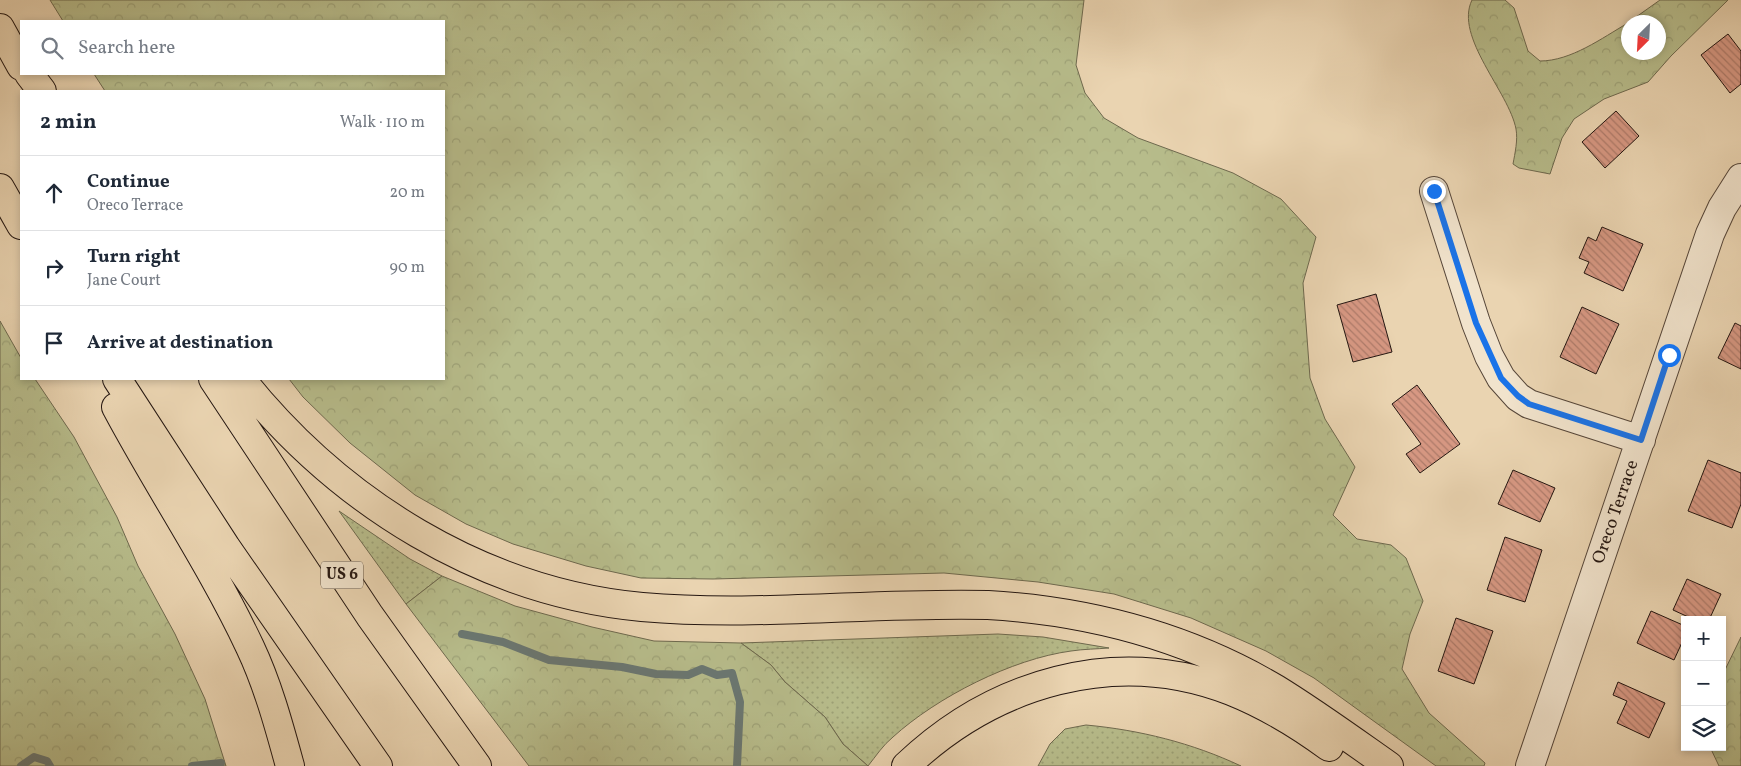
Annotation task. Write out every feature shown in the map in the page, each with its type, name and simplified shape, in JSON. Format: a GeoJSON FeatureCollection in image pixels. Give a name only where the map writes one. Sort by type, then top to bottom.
{"type":"FeatureCollection","features":[{"type":"Feature","properties":{"kind":"highway"},"geometry":{"type":"LineString","coordinates":[[0,28],[20,62]]}},
{"type":"Feature","properties":{"kind":"highway"},"geometry":{"type":"LineString","coordinates":[[27,75],[35,90]]}},
{"type":"Feature","properties":{"kind":"highway"},"geometry":{"type":"LineString","coordinates":[[29,75],[41,90]]}},
{"type":"Feature","properties":{"kind":"highway"},"geometry":{"type":"LineString","coordinates":[[0,188],[20,223]]}},
{"type":"Feature","properties":{"kind":"highway"},"geometry":{"type":"LineString","coordinates":[[103,380],[146,462],[215,578],[251,649],[268,694],[290,766]]}},
{"type":"Feature","properties":{"kind":"highway"},"geometry":{"type":"LineString","coordinates":[[118,380],[231,555],[378,766]]}},
{"type":"Feature","properties":{"kind":"highway","name":"US 6"},"geometry":{"type":"LineString","coordinates":[[214,380],[370,616],[477,766]]}},
{"type":"Feature","properties":{"kind":"highway"},"geometry":{"type":"LineString","coordinates":[[242,380],[278,424],[302,447],[379,511],[439,545],[502,574],[573,595],[641,607],[711,610],[988,604],[1026,607],[1090,617],[1152,634],[1234,668],[1274,688],[1303,706],[1389,766]]}},
{"type":"Feature","properties":{"kind":"highway"},"geometry":{"type":"LineString","coordinates":[[906,766],[948,730],[1005,697],[1030,688],[1078,676],[1128,671],[1175,676],[1229,690],[1275,712],[1356,766]]}},
{"type":"Feature","properties":{"kind":"street","name":"Oreco Terrace"},"geometry":{"type":"LineString","coordinates":[[1530,766],[1710,234],[1722,208],[1741,178]]}},
{"type":"Feature","properties":{"kind":"street"},"geometry":{"type":"LineString","coordinates":[[1434,191],[1476,323],[1501,378],[1518,396],[1529,404],[1641,440]]}},
{"type":"Feature","properties":{"kind":"green space"},"geometry":{"type":"Polygon","coordinates":[[[50,0],[1084,0],[1076,65],[1085,93],[1104,118],[1138,138],[1233,173],[1281,199],[1316,237],[1303,283],[1310,378],[1325,419],[1355,467],[1333,515],[1357,539],[1391,545],[1406,558],[1423,601],[1410,634],[1402,669],[1429,713],[1485,763],[1484,766],[1436,766],[1314,678],[1266,651],[1191,618],[1114,594],[1038,582],[944,573],[713,579],[641,578],[586,566],[513,544],[466,524],[415,495],[350,443],[303,397],[290,380],[445,380],[445,90],[104,90],[95,75],[445,75],[445,20],[62,20],[50,0]]]}},
{"type":"Feature","properties":{"kind":"green space"},"geometry":{"type":"Polygon","coordinates":[[[1472,0],[1505,0],[1514,8],[1528,51],[1540,61],[1552,60],[1575,53],[1621,27],[1621,60],[1666,60],[1666,15],[1639,15],[1660,0],[1728,0],[1671,56],[1648,82],[1604,99],[1574,119],[1562,138],[1550,174],[1519,168],[1513,164],[1516,129],[1504,98],[1476,47],[1470,31],[1468,15],[1472,0]]]}},
{"type":"Feature","properties":{"kind":"green space"},"geometry":{"type":"Polygon","coordinates":[[[0,321],[20,356],[20,380],[36,380],[74,437],[117,517],[138,566],[175,634],[205,699],[226,766],[0,766],[0,321]]]}},
{"type":"Feature","properties":{"kind":"green space"},"geometry":{"type":"Polygon","coordinates":[[[339,511],[410,559],[442,576],[406,604],[339,511]]]}},
{"type":"Feature","properties":{"kind":"green space"},"geometry":{"type":"Polygon","coordinates":[[[442,576],[515,606],[592,627],[654,641],[741,643],[771,665],[785,682],[825,717],[843,744],[868,766],[529,766],[406,604],[442,576]]]}},
{"type":"Feature","properties":{"kind":"green space"},"geometry":{"type":"Polygon","coordinates":[[[998,634],[1043,637],[1109,648],[1076,650],[1048,655],[1000,671],[976,682],[953,694],[911,722],[886,744],[868,766],[843,744],[825,717],[785,682],[771,665],[741,643],[998,634]]]}},
{"type":"Feature","properties":{"kind":"green space"},"geometry":{"type":"Polygon","coordinates":[[[1741,637],[1741,766],[1719,766],[1712,751],[1726,751],[1726,668],[1741,637]]]}},
{"type":"Feature","properties":{"kind":"green space"},"geometry":{"type":"Polygon","coordinates":[[[1086,725],[1126,730],[1185,744],[1241,766],[1038,766],[1050,744],[1065,729],[1086,725]]]}},
{"type":"Feature","properties":{"kind":"building"},"geometry":{"type":"Polygon","coordinates":[[[1728,34],[1741,51],[1741,84],[1730,93],[1701,55],[1728,34]]]}},
{"type":"Feature","properties":{"kind":"building"},"geometry":{"type":"Polygon","coordinates":[[[1616,111],[1639,136],[1605,168],[1582,142],[1616,111]]]}},
{"type":"Feature","properties":{"kind":"building"},"geometry":{"type":"Polygon","coordinates":[[[1602,227],[1643,244],[1623,291],[1584,273],[1589,262],[1579,258],[1588,237],[1596,241],[1602,227]]]}},
{"type":"Feature","properties":{"kind":"building"},"geometry":{"type":"Polygon","coordinates":[[[1376,294],[1392,352],[1353,362],[1337,305],[1376,294]]]}},
{"type":"Feature","properties":{"kind":"building"},"geometry":{"type":"Polygon","coordinates":[[[1582,307],[1619,324],[1596,374],[1560,357],[1582,307]]]}},
{"type":"Feature","properties":{"kind":"building"},"geometry":{"type":"Polygon","coordinates":[[[1735,323],[1741,326],[1741,369],[1718,358],[1735,323]]]}},
{"type":"Feature","properties":{"kind":"building"},"geometry":{"type":"Polygon","coordinates":[[[1417,385],[1460,444],[1420,473],[1406,454],[1421,444],[1392,404],[1417,385]]]}},
{"type":"Feature","properties":{"kind":"building"},"geometry":{"type":"Polygon","coordinates":[[[1708,460],[1741,473],[1741,504],[1732,528],[1688,511],[1708,460]]]}},
{"type":"Feature","properties":{"kind":"building"},"geometry":{"type":"Polygon","coordinates":[[[1513,470],[1555,488],[1540,522],[1498,504],[1513,470]]]}},
{"type":"Feature","properties":{"kind":"building"},"geometry":{"type":"Polygon","coordinates":[[[1505,537],[1542,550],[1525,602],[1487,590],[1505,537]]]}},
{"type":"Feature","properties":{"kind":"building"},"geometry":{"type":"Polygon","coordinates":[[[1687,579],[1721,594],[1711,616],[1686,616],[1673,610],[1687,579]]]}},
{"type":"Feature","properties":{"kind":"building"},"geometry":{"type":"Polygon","coordinates":[[[1651,611],[1681,624],[1681,645],[1674,660],[1637,643],[1651,611]]]}},
{"type":"Feature","properties":{"kind":"building"},"geometry":{"type":"Polygon","coordinates":[[[1456,618],[1493,631],[1474,684],[1438,671],[1456,618]]]}},
{"type":"Feature","properties":{"kind":"building"},"geometry":{"type":"Polygon","coordinates":[[[1618,682],[1665,703],[1649,738],[1617,723],[1627,701],[1613,695],[1618,682]]]}},
{"type":"Feature","properties":{"kind":"waterway"},"geometry":{"type":"LineString","coordinates":[[462,634],[503,642],[549,660],[622,667],[656,674],[688,675],[702,669],[717,675],[732,673],[740,702],[737,766]]}},
{"type":"Feature","properties":{"kind":"waterway"},"geometry":{"type":"LineString","coordinates":[[21,766],[34,757],[47,761],[50,766]]}},
{"type":"Feature","properties":{"kind":"waterway"},"geometry":{"type":"LineString","coordinates":[[192,766],[221,763]]}},
{"type":"Feature","properties":{"kind":"route"},"geometry":{"type":"LineString","coordinates":[[1434,191],[1476,323],[1489,356],[1501,378],[1518,396],[1529,404],[1641,440],[1669,355]]}}]}
